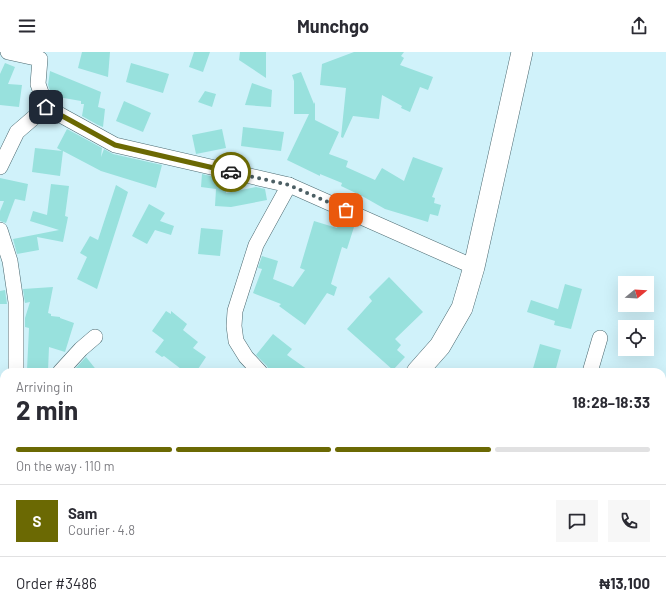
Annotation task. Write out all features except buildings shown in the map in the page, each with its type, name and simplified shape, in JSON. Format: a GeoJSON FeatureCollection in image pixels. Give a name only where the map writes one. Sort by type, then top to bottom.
{"type":"FeatureCollection","features":[{"type":"Feature","properties":{"kind":"street"},"geometry":{"type":"LineString","coordinates":[[8,52],[41,55],[38,84],[46,107],[115,145],[289,185],[474,267]]}},
{"type":"Feature","properties":{"kind":"street"},"geometry":{"type":"LineString","coordinates":[[421,368],[440,346],[462,308],[474,267],[522,52]]}},
{"type":"Feature","properties":{"kind":"street"},"geometry":{"type":"LineString","coordinates":[[0,167],[16,132],[46,107]]}},
{"type":"Feature","properties":{"kind":"street"},"geometry":{"type":"LineString","coordinates":[[256,368],[246,357],[236,341],[234,326],[235,311],[256,245],[289,185]]}},
{"type":"Feature","properties":{"kind":"street"},"geometry":{"type":"LineString","coordinates":[[0,230],[10,261],[16,302],[16,368]]}},
{"type":"Feature","properties":{"kind":"street"},"geometry":{"type":"LineString","coordinates":[[64,368],[95,338]]}},
{"type":"Feature","properties":{"kind":"street"},"geometry":{"type":"LineString","coordinates":[[591,368],[600,338]]}},
{"type":"Feature","properties":{"kind":"way so far"},"geometry":{"type":"LineString","coordinates":[[231,172],[289,185],[346,210]]}},
{"type":"Feature","properties":{"kind":"route"},"geometry":{"type":"LineString","coordinates":[[46,107],[115,145],[231,172]]}}]}
